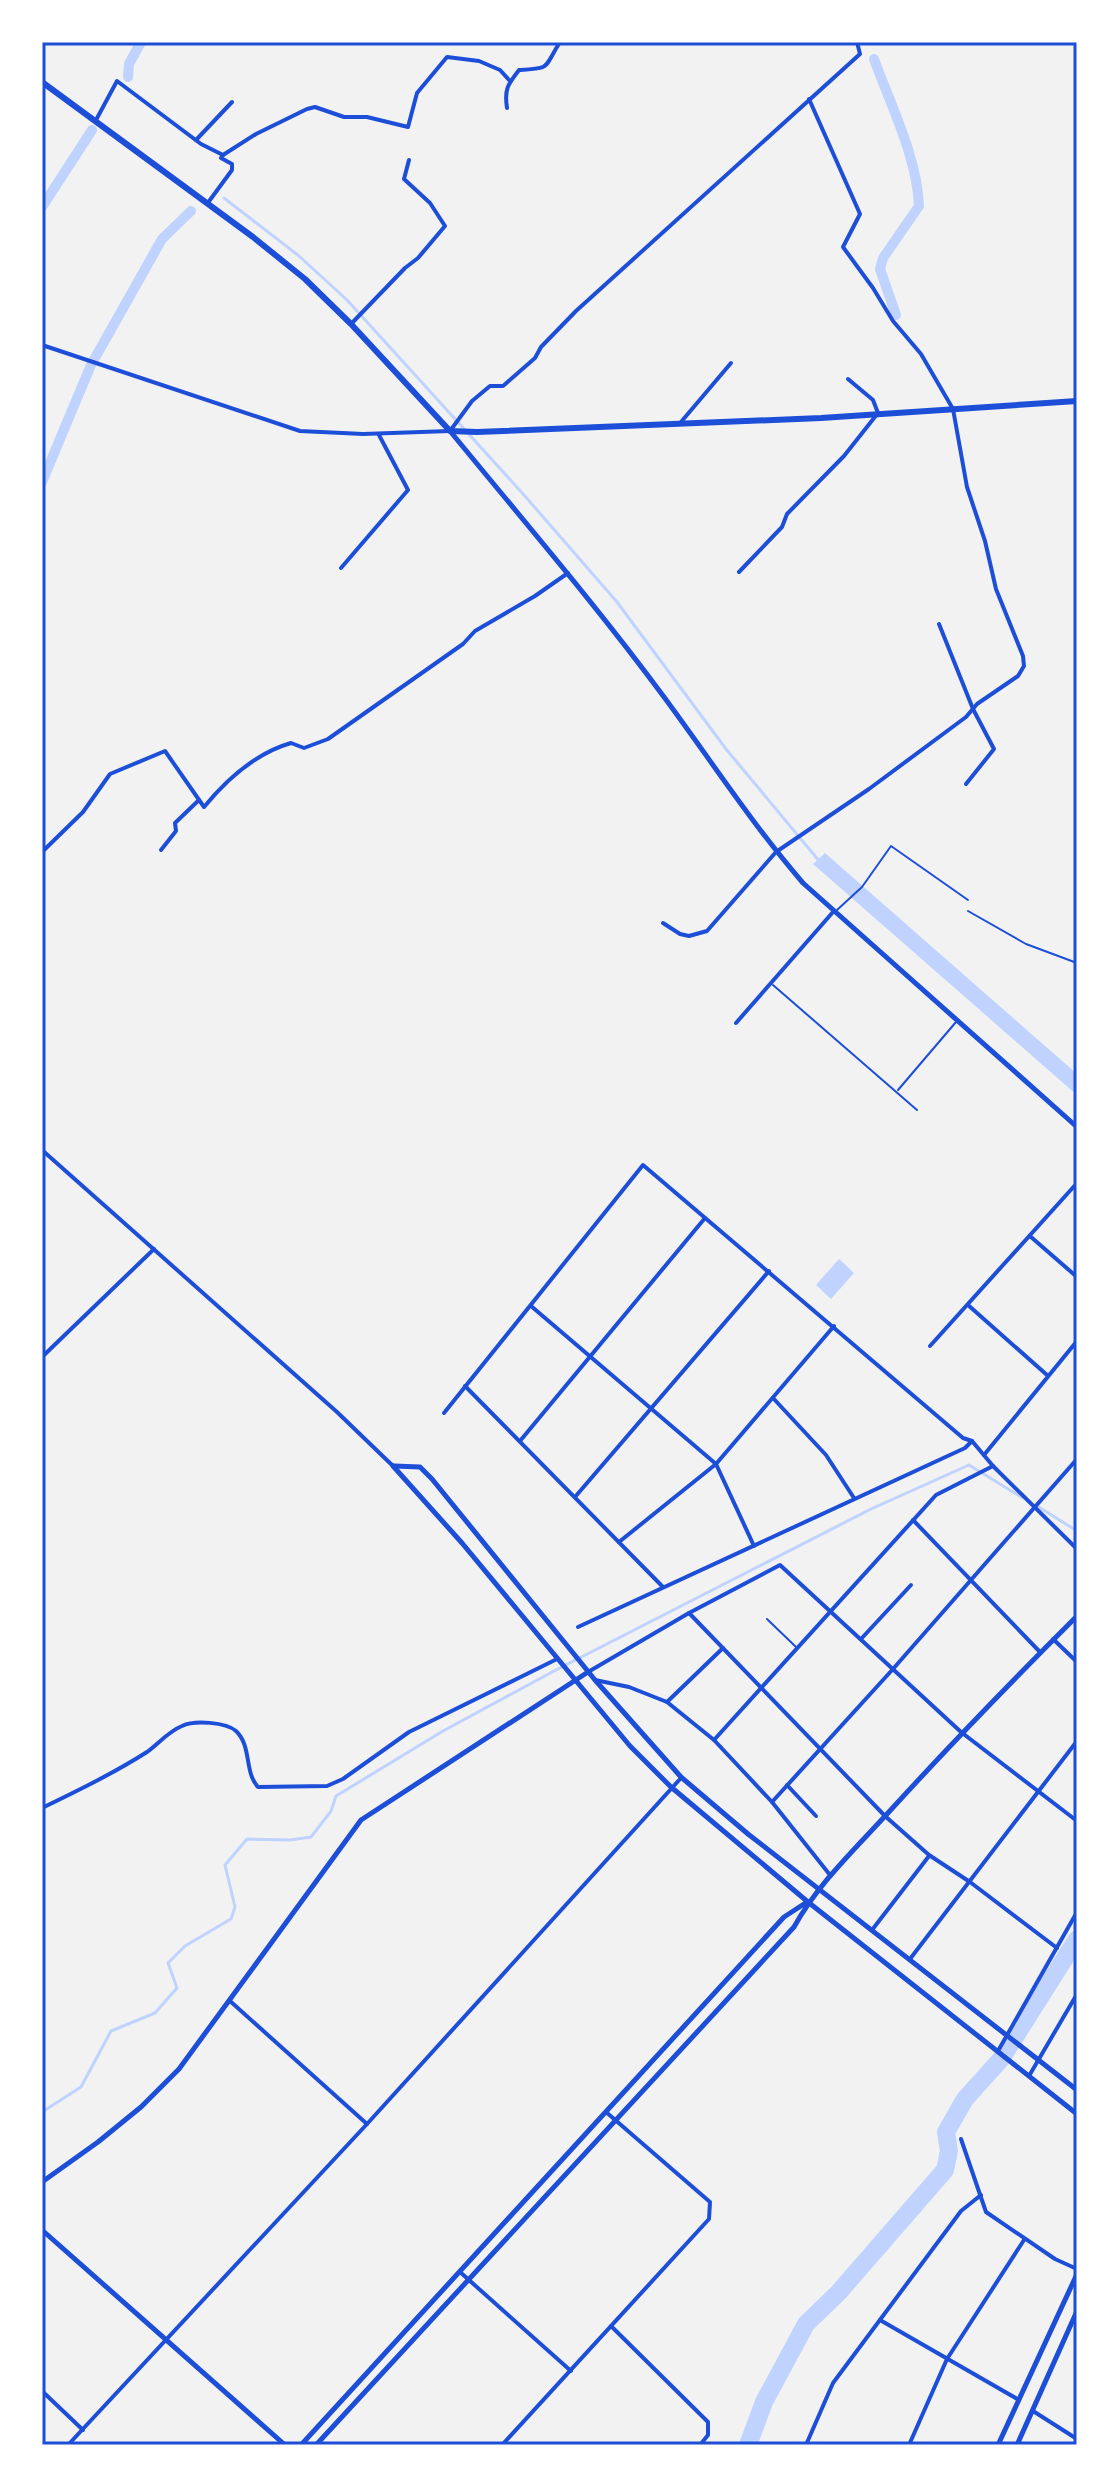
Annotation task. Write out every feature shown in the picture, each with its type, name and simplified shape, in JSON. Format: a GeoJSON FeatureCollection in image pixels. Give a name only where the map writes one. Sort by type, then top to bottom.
{"type":"FeatureCollection","features":[{"type":"Feature","properties":{"kind":"main road"},"geometry":{"type":"LineString","coordinates":[[42,82],[305,279],[354,321],[454,429],[475,432],[821,418],[1077,401]]}},
{"type":"Feature","properties":{"kind":"street"},"geometry":{"type":"LineString","coordinates":[[507,108],[505,93],[509,80],[519,70],[537,71],[546,67],[560,42]]}},
{"type":"Feature","properties":{"kind":"street"},"geometry":{"type":"LineString","coordinates":[[454,429],[472,401],[490,386],[503,386],[535,358],[541,347],[576,311],[860,54],[857,42]]}},
{"type":"Feature","properties":{"kind":"street"},"geometry":{"type":"LineString","coordinates":[[223,155],[286,118],[315,107],[344,117],[367,117],[408,127],[417,93],[447,57],[493,66],[509,80]]}},
{"type":"Feature","properties":{"kind":"street"},"geometry":{"type":"LineString","coordinates":[[95,122],[117,81],[196,140],[223,155]]}},
{"type":"Feature","properties":{"kind":"street"},"geometry":{"type":"LineString","coordinates":[[663,923],[689,936],[707,931],[776,852],[869,789],[1018,676],[1024,666],[1023,656],[993,580],[985,541],[967,487],[953,409],[921,354],[893,321],[843,247],[860,214],[809,99]]}},
{"type":"Feature","properties":{"kind":"street"},"geometry":{"type":"LineString","coordinates":[[196,140],[232,102]]}},
{"type":"Feature","properties":{"kind":"street"},"geometry":{"type":"LineString","coordinates":[[207,204],[232,170],[232,164],[221,158],[223,155]]}},
{"type":"Feature","properties":{"kind":"street"},"geometry":{"type":"LineString","coordinates":[[354,321],[418,258],[445,226],[430,203],[404,179],[409,160]]}},
{"type":"Feature","properties":{"kind":"street"},"geometry":{"type":"LineString","coordinates":[[42,345],[300,431],[378,434],[454,429]]}},
{"type":"Feature","properties":{"kind":"street"},"geometry":{"type":"LineString","coordinates":[[681,422],[731,363]]}},
{"type":"Feature","properties":{"kind":"street"},"geometry":{"type":"LineString","coordinates":[[739,572],[782,527],[787,514],[844,456],[878,413],[873,400],[848,379]]}},
{"type":"Feature","properties":{"kind":"street"},"geometry":{"type":"LineString","coordinates":[[454,429],[664,698],[776,852],[833,912],[1077,1127]]}},
{"type":"Feature","properties":{"kind":"street"},"geometry":{"type":"LineString","coordinates":[[341,568],[408,490],[378,434]]}},
{"type":"Feature","properties":{"kind":"street"},"geometry":{"type":"LineString","coordinates":[[42,852],[83,812],[110,774],[165,751],[204,807],[218,789],[245,767],[273,749],[291,743],[304,748],[328,739],[463,644],[475,631],[535,596],[568,572]]}},
{"type":"Feature","properties":{"kind":"street"},"geometry":{"type":"LineString","coordinates":[[939,624],[973,709],[994,749],[966,784]]}},
{"type":"Feature","properties":{"kind":"street"},"geometry":{"type":"LineString","coordinates":[[161,850],[176,831],[175,823],[199,800]]}},
{"type":"Feature","properties":{"kind":"street"},"geometry":{"type":"LineString","coordinates":[[736,1023],[833,912]]}},
{"type":"Feature","properties":{"kind":"street"},"geometry":{"type":"LineString","coordinates":[[42,1150],[337,1412],[409,1481],[630,1746],[671,1787],[808,1902],[1077,2114]]}},
{"type":"Feature","properties":{"kind":"street"},"geometry":{"type":"LineString","coordinates":[[444,1413],[643,1165],[963,1438],[972,1441],[1077,1549]]}},
{"type":"Feature","properties":{"kind":"street"},"geometry":{"type":"LineString","coordinates":[[930,1346],[1077,1183]]}},
{"type":"Feature","properties":{"kind":"street"},"geometry":{"type":"LineString","coordinates":[[520,1441],[705,1218]]}},
{"type":"Feature","properties":{"kind":"street"},"geometry":{"type":"LineString","coordinates":[[1030,1237],[1077,1277]]}},
{"type":"Feature","properties":{"kind":"street"},"geometry":{"type":"LineString","coordinates":[[42,1357],[154,1249]]}},
{"type":"Feature","properties":{"kind":"street"},"geometry":{"type":"LineString","coordinates":[[575,1497],[769,1271]]}},
{"type":"Feature","properties":{"kind":"street"},"geometry":{"type":"LineString","coordinates":[[531,1305],[716,1464],[754,1546]]}},
{"type":"Feature","properties":{"kind":"street"},"geometry":{"type":"LineString","coordinates":[[968,1305],[1047,1375]]}},
{"type":"Feature","properties":{"kind":"street"},"geometry":{"type":"LineString","coordinates":[[619,1542],[716,1464],[834,1326]]}},
{"type":"Feature","properties":{"kind":"street"},"geometry":{"type":"LineString","coordinates":[[984,1455],[1077,1341]]}},
{"type":"Feature","properties":{"kind":"street"},"geometry":{"type":"LineString","coordinates":[[465,1386],[664,1588]]}},
{"type":"Feature","properties":{"kind":"street"},"geometry":{"type":"LineString","coordinates":[[773,1398],[826,1455],[855,1499]]}},
{"type":"Feature","properties":{"kind":"street"},"geometry":{"type":"LineString","coordinates":[[578,1627],[965,1448],[972,1441]]}},
{"type":"Feature","properties":{"kind":"street"},"geometry":{"type":"LineString","coordinates":[[772,1802],[1077,1459]]}},
{"type":"Feature","properties":{"kind":"street"},"geometry":{"type":"LineString","coordinates":[[393,1466],[420,1467],[432,1479],[588,1672],[681,1777],[713,1806],[1077,2090]]}},
{"type":"Feature","properties":{"kind":"street"},"geometry":{"type":"LineString","coordinates":[[714,1740],[936,1495],[993,1466]]}},
{"type":"Feature","properties":{"kind":"street"},"geometry":{"type":"LineString","coordinates":[[913,1520],[1040,1652]]}},
{"type":"Feature","properties":{"kind":"street"},"geometry":{"type":"LineString","coordinates":[[42,2182],[141,2107],[179,2069],[361,1820],[588,1672],[780,1565],[961,1732],[1077,1821]]}},
{"type":"Feature","properties":{"kind":"street"},"geometry":{"type":"LineString","coordinates":[[861,1639],[911,1585]]}},
{"type":"Feature","properties":{"kind":"street"},"geometry":{"type":"LineString","coordinates":[[689,1613],[885,1816],[929,1855],[1057,1948]]}},
{"type":"Feature","properties":{"kind":"street"},"geometry":{"type":"LineString","coordinates":[[316,2445],[794,1927],[808,1902],[830,1875],[961,1732],[1077,1616]]}},
{"type":"Feature","properties":{"kind":"street"},"geometry":{"type":"LineString","coordinates":[[1053,1639],[1077,1662]]}},
{"type":"Feature","properties":{"kind":"street"},"geometry":{"type":"LineString","coordinates":[[667,1702],[723,1648]]}},
{"type":"Feature","properties":{"kind":"street"},"geometry":{"type":"LineString","coordinates":[[42,1808],[147,1752],[182,1726],[196,1723],[231,1727],[239,1733],[247,1751],[251,1780],[258,1787],[327,1786],[343,1779],[409,1732],[559,1662]]}},
{"type":"Feature","properties":{"kind":"street"},"geometry":{"type":"LineString","coordinates":[[595,1680],[629,1687],[667,1702],[714,1740],[772,1802],[830,1875]]}},
{"type":"Feature","properties":{"kind":"street"},"geometry":{"type":"LineString","coordinates":[[910,1959],[1077,1741]]}},
{"type":"Feature","properties":{"kind":"street"},"geometry":{"type":"LineString","coordinates":[[68,2445],[168,2341],[681,1777]]}},
{"type":"Feature","properties":{"kind":"street"},"geometry":{"type":"LineString","coordinates":[[787,1785],[816,1816]]}},
{"type":"Feature","properties":{"kind":"street"},"geometry":{"type":"LineString","coordinates":[[872,1930],[929,1855]]}},
{"type":"Feature","properties":{"kind":"street"},"geometry":{"type":"LineString","coordinates":[[301,2445],[784,1917],[808,1902]]}},
{"type":"Feature","properties":{"kind":"street"},"geometry":{"type":"LineString","coordinates":[[998,2051],[1077,1912]]}},
{"type":"Feature","properties":{"kind":"street"},"geometry":{"type":"LineString","coordinates":[[1029,2076],[1077,1994]]}},
{"type":"Feature","properties":{"kind":"street"},"geometry":{"type":"LineString","coordinates":[[230,2001],[367,2124]]}},
{"type":"Feature","properties":{"kind":"street"},"geometry":{"type":"LineString","coordinates":[[502,2445],[709,2219],[710,2202],[606,2112]]}},
{"type":"Feature","properties":{"kind":"street"},"geometry":{"type":"LineString","coordinates":[[961,2139],[986,2212],[1024,2240],[1077,2272],[998,2445]]}},
{"type":"Feature","properties":{"kind":"street"},"geometry":{"type":"LineString","coordinates":[[806,2445],[833,2383],[961,2211],[981,2195]]}},
{"type":"Feature","properties":{"kind":"street"},"geometry":{"type":"LineString","coordinates":[[42,2230],[285,2445]]}},
{"type":"Feature","properties":{"kind":"street"},"geometry":{"type":"LineString","coordinates":[[909,2445],[947,2359],[1024,2240]]}},
{"type":"Feature","properties":{"kind":"street"},"geometry":{"type":"LineString","coordinates":[[460,2272],[571,2371]]}},
{"type":"Feature","properties":{"kind":"street"},"geometry":{"type":"LineString","coordinates":[[1017,2445],[1077,2311]]}},
{"type":"Feature","properties":{"kind":"street"},"geometry":{"type":"LineString","coordinates":[[880,2320],[1019,2400]]}},
{"type":"Feature","properties":{"kind":"street"},"geometry":{"type":"LineString","coordinates":[[611,2326],[708,2422],[708,2435],[700,2445]]}},
{"type":"Feature","properties":{"kind":"street"},"geometry":{"type":"LineString","coordinates":[[42,2391],[83,2430]]}},
{"type":"Feature","properties":{"kind":"street"},"geometry":{"type":"LineString","coordinates":[[1033,2411],[1077,2439]]}},
{"type":"Feature","properties":{"kind":"lane"},"geometry":{"type":"LineString","coordinates":[[833,912],[862,887],[891,846],[968,900]]}},
{"type":"Feature","properties":{"kind":"lane"},"geometry":{"type":"LineString","coordinates":[[968,911],[1026,944],[1077,963]]}},
{"type":"Feature","properties":{"kind":"lane"},"geometry":{"type":"LineString","coordinates":[[772,984],[917,1110]]}},
{"type":"Feature","properties":{"kind":"lane"},"geometry":{"type":"LineString","coordinates":[[896,1092],[957,1021]]}},
{"type":"Feature","properties":{"kind":"lane"},"geometry":{"type":"LineString","coordinates":[[767,1619],[796,1647]]}},
{"type":"Feature","properties":{"kind":"water"},"geometry":{"type":"Polygon","coordinates":[[[825,853],[1077,1074],[1077,1095],[813,864],[825,853]]]}},
{"type":"Feature","properties":{"kind":"water"},"geometry":{"type":"Polygon","coordinates":[[[839,1259],[854,1273],[831,1299],[816,1285],[839,1259]]]}},
{"type":"Feature","properties":{"kind":"waterway"},"geometry":{"type":"LineString","coordinates":[[128,77],[129,64],[141,42]]}},
{"type":"Feature","properties":{"kind":"waterway"},"geometry":{"type":"LineString","coordinates":[[874,59],[914,169],[919,206],[883,258],[880,269],[896,315]]}},
{"type":"Feature","properties":{"kind":"waterway"},"geometry":{"type":"LineString","coordinates":[[42,207],[92,130]]}},
{"type":"Feature","properties":{"kind":"waterway"},"geometry":{"type":"LineString","coordinates":[[224,198],[299,256],[347,300],[524,495],[617,602],[726,749],[820,862]]}},
{"type":"Feature","properties":{"kind":"waterway"},"geometry":{"type":"LineString","coordinates":[[42,482],[91,365],[162,239],[191,211]]}},
{"type":"Feature","properties":{"kind":"waterway"},"geometry":{"type":"LineString","coordinates":[[42,2112],[81,2087],[111,2031],[155,2013],[177,1988],[168,1963],[185,1946],[231,1919],[235,1907],[225,1865],[247,1839],[311,1837],[331,1811],[336,1796],[443,1731],[871,1509],[969,1465],[1023,1498]]}},
{"type":"Feature","properties":{"kind":"waterway"},"geometry":{"type":"LineString","coordinates":[[1037,1506],[1077,1531]]}},
{"type":"Feature","properties":{"kind":"waterway"},"geometry":{"type":"LineString","coordinates":[[748,2445],[764,2402],[806,2324],[839,2292],[945,2170],[949,2151],[946,2132],[965,2099],[1001,2059],[1077,1939]]}}]}
